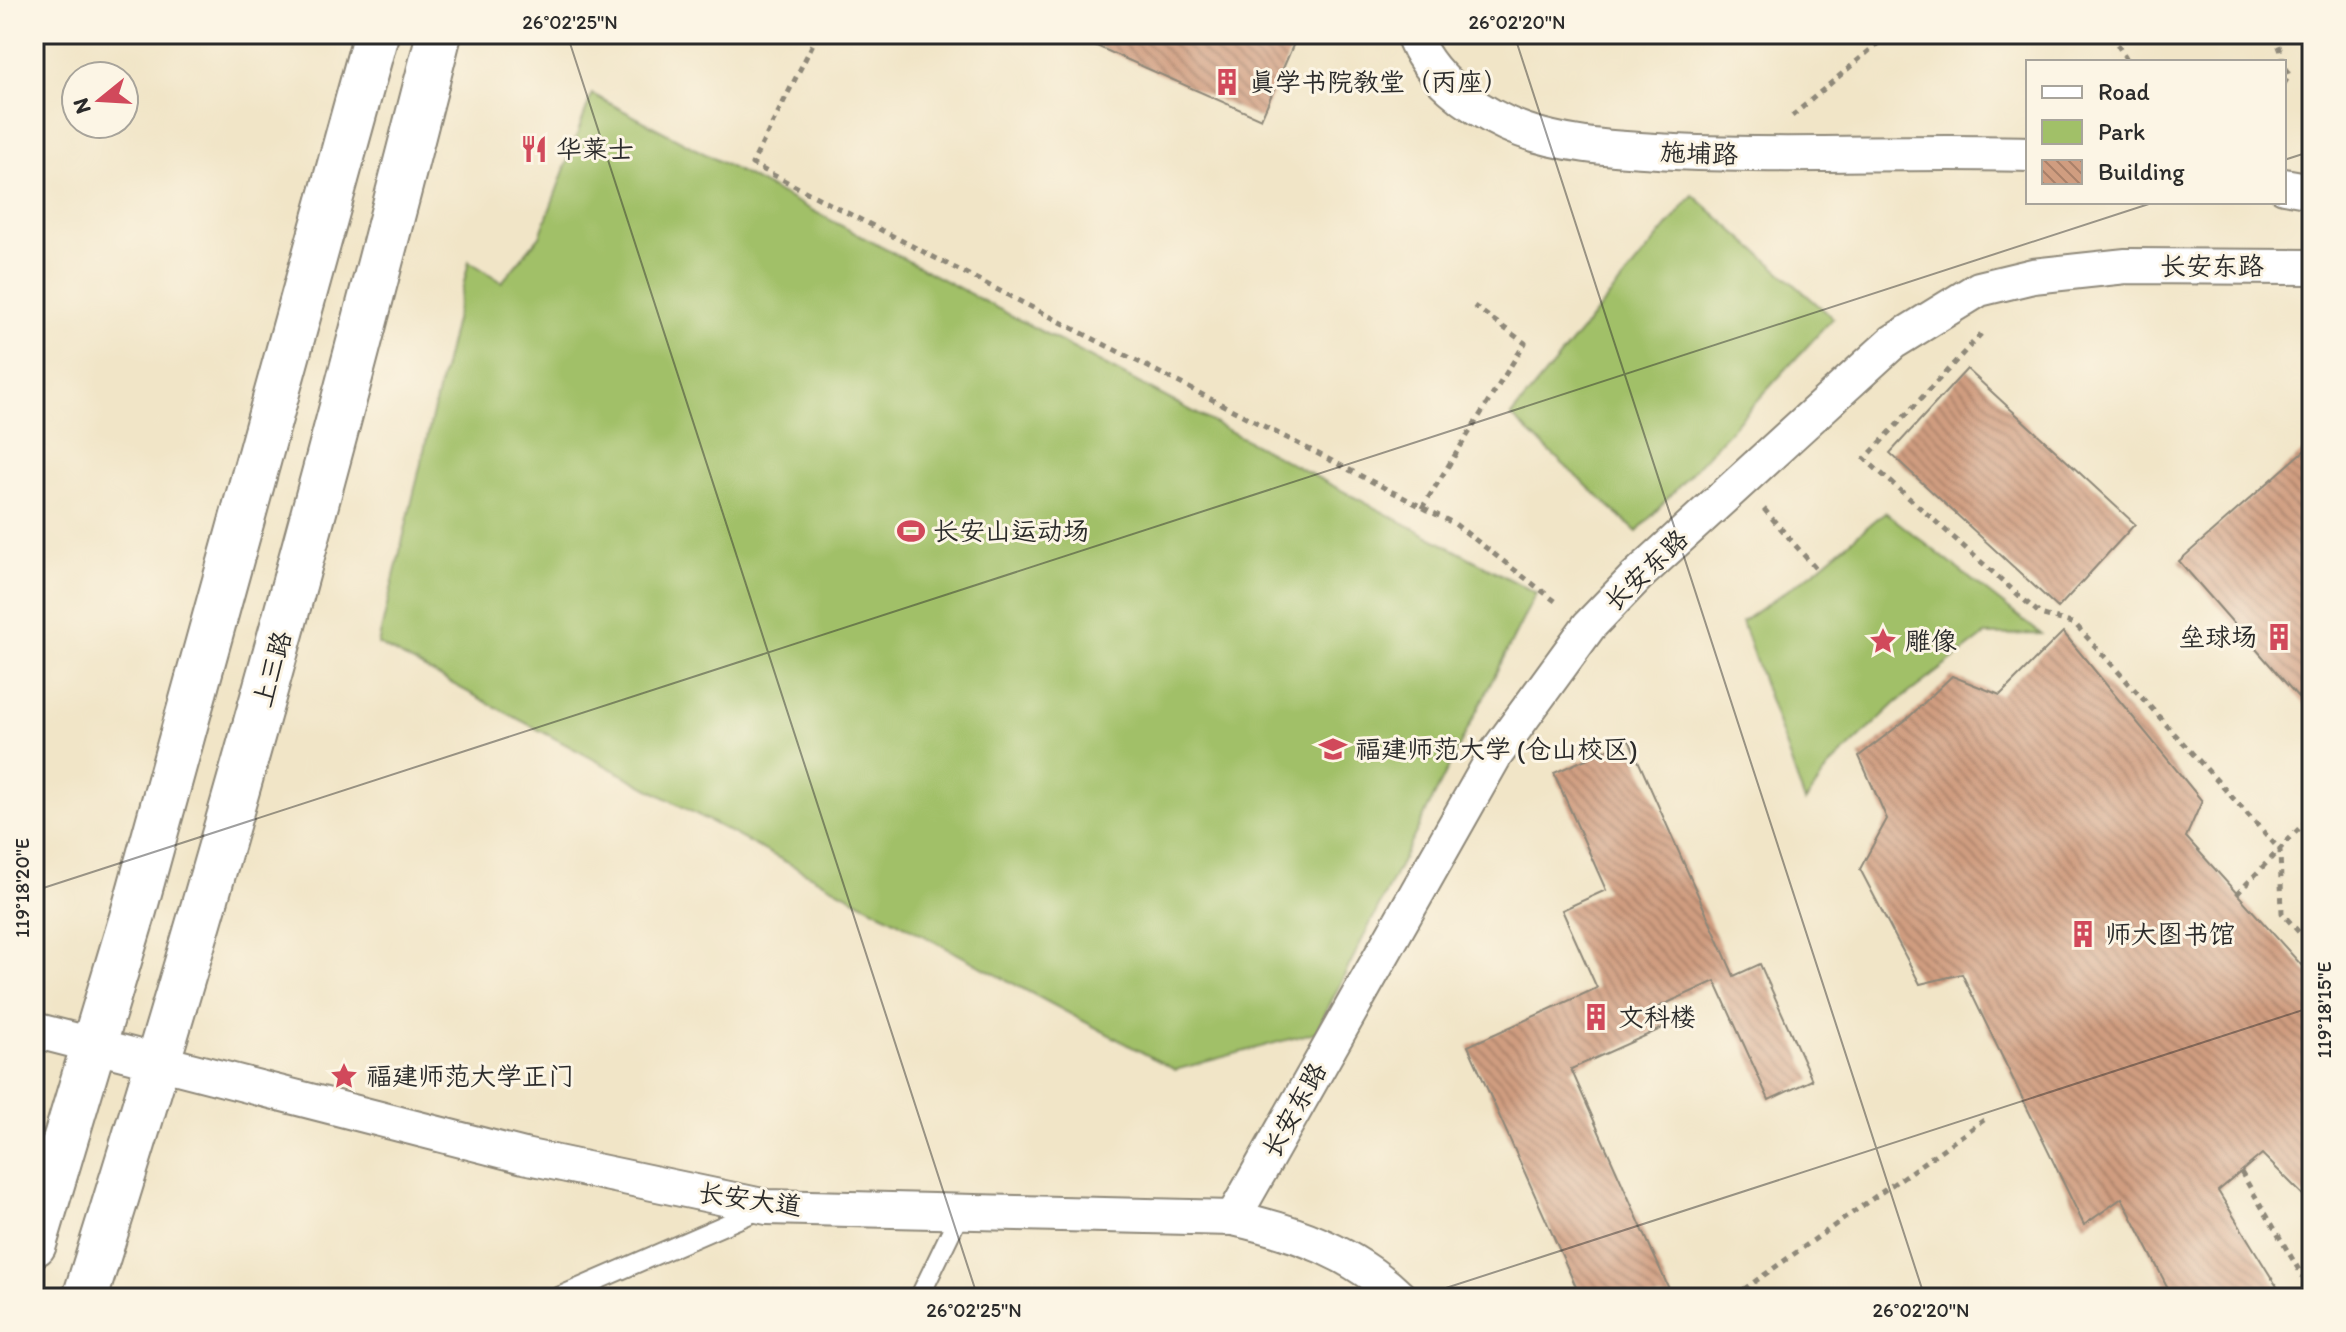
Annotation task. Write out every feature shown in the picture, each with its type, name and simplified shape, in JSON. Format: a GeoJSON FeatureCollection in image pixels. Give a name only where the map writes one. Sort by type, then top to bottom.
{"type":"FeatureCollection","features":[{"type":"Feature","properties":{"kind":"main road","name":"上三路"},"geometry":{"type":"LineString","coordinates":[[85,1298],[199,929],[283,633],[439,34]]}},
{"type":"Feature","properties":{"kind":"main road"},"geometry":{"type":"LineString","coordinates":[[34,1244],[95,1047],[373,35]]}},
{"type":"Feature","properties":{"kind":"street","name":"施埔路"},"geometry":{"type":"LineString","coordinates":[[1413,34],[1426,59],[1456,91],[1509,125],[1597,145],[1750,155],[2026,154]]}},
{"type":"Feature","properties":{"kind":"street"},"geometry":{"type":"LineString","coordinates":[[2286,186],[2312,191]]}},
{"type":"Feature","properties":{"kind":"street","name":"长安东路"},"geometry":{"type":"LineString","coordinates":[[1233,1218],[1495,755],[1589,626],[1637,576],[1893,342],[1979,289],[2033,276],[2126,266],[2312,267]]}},
{"type":"Feature","properties":{"kind":"street","name":"长安大道"},"geometry":{"type":"LineString","coordinates":[[34,1030],[524,1156],[767,1207],[1233,1218],[1285,1230],[1329,1247],[1400,1298]]}},
{"type":"Feature","properties":{"kind":"lane"},"geometry":{"type":"LineString","coordinates":[[556,1298],[767,1207]]}},
{"type":"Feature","properties":{"kind":"lane"},"geometry":{"type":"LineString","coordinates":[[919,1298],[960,1213]]}},
{"type":"Feature","properties":{"kind":"path"},"geometry":{"type":"LineString","coordinates":[[818,34],[752,164],[1455,524],[1589,626]]}},
{"type":"Feature","properties":{"kind":"path"},"geometry":{"type":"LineString","coordinates":[[1750,155],[1826,84],[1889,34]]}},
{"type":"Feature","properties":{"kind":"path"},"geometry":{"type":"LineString","coordinates":[[2111,34],[2127,60]]}},
{"type":"Feature","properties":{"kind":"path"},"geometry":{"type":"LineString","coordinates":[[2275,34],[2284,60]]}},
{"type":"Feature","properties":{"kind":"path"},"geometry":{"type":"LineString","coordinates":[[1979,289],[1998,315],[1865,459],[2040,614],[2075,624],[2280,850],[2282,913],[2312,947]]}},
{"type":"Feature","properties":{"kind":"path"},"geometry":{"type":"LineString","coordinates":[[1422,508],[1525,343],[1474,306]]}},
{"type":"Feature","properties":{"kind":"path"},"geometry":{"type":"LineString","coordinates":[[1739,481],[1816,569]]}},
{"type":"Feature","properties":{"kind":"path"},"geometry":{"type":"LineString","coordinates":[[2237,894],[2312,815]]}},
{"type":"Feature","properties":{"kind":"path"},"geometry":{"type":"LineString","coordinates":[[1744,1298],[1740,1292],[1984,1120]]}},
{"type":"Feature","properties":{"kind":"path"},"geometry":{"type":"LineString","coordinates":[[2241,1172],[2312,1292]]}},
{"type":"Feature","properties":{"kind":"green space","name":"长安山运动场"},"geometry":{"type":"Polygon","coordinates":[[[592,94],[1536,593],[1316,1032],[1175,1070],[378,644],[469,261],[502,282],[540,236],[592,94]]]}},
{"type":"Feature","properties":{"kind":"green space"},"geometry":{"type":"Polygon","coordinates":[[[1693,195],[1833,318],[1637,532],[1511,416],[1693,195]]]}},
{"type":"Feature","properties":{"kind":"green space"},"geometry":{"type":"Polygon","coordinates":[[[1885,512],[2041,634],[1985,635],[1896,703],[1830,766],[1805,802],[1742,622],[1816,570],[1885,512]]]}},
{"type":"Feature","properties":{"kind":"building","name":"真学书院教堂（丙座）"},"geometry":{"type":"Polygon","coordinates":[[[1096,34],[1298,34],[1261,119],[1092,44],[1096,34]]]}},
{"type":"Feature","properties":{"kind":"building"},"geometry":{"type":"Polygon","coordinates":[[[1967,369],[2135,524],[2058,608],[1890,453],[1967,369]]]}},
{"type":"Feature","properties":{"kind":"building","name":"垒球场"},"geometry":{"type":"Polygon","coordinates":[[[2312,444],[2312,713],[2179,561],[2312,444]]]}},
{"type":"Feature","properties":{"kind":"building","name":"师大图书馆"},"geometry":{"type":"Polygon","coordinates":[[[2063,632],[2202,801],[2186,837],[2312,977],[2312,1204],[2262,1154],[2218,1191],[2284,1298],[2173,1298],[2122,1198],[2084,1225],[1962,974],[1920,984],[1860,869],[1887,819],[1859,756],[1907,719],[1952,676],[2000,695],[2063,632]]]}},
{"type":"Feature","properties":{"kind":"building","name":"文科楼"},"geometry":{"type":"Polygon","coordinates":[[[1629,740],[1734,976],[1760,964],[1812,1080],[1769,1100],[1715,981],[1656,1008],[1665,1027],[1571,1069],[1673,1298],[1581,1298],[1468,1046],[1597,988],[1562,910],[1606,890],[1554,773],[1629,740]]]}},
{"type":"Feature","properties":{"kind":"place","name":"真学书院教堂（丙座）"},"geometry":{"type":"Point","coordinates":[1227,82]}},
{"type":"Feature","properties":{"kind":"place","name":"华莱士"},"geometry":{"type":"Point","coordinates":[534,149]}},
{"type":"Feature","properties":{"kind":"place","name":"长安山运动场"},"geometry":{"type":"Point","coordinates":[911,531]}},
{"type":"Feature","properties":{"kind":"place","name":"垒球场"},"geometry":{"type":"Point","coordinates":[2279,637]}},
{"type":"Feature","properties":{"kind":"place","name":"雕像"},"geometry":{"type":"Point","coordinates":[1883,641]}},
{"type":"Feature","properties":{"kind":"place","name":"福建师范大学 (仓山校区)"},"geometry":{"type":"Point","coordinates":[1333,749]}},
{"type":"Feature","properties":{"kind":"place","name":"师大图书馆"},"geometry":{"type":"Point","coordinates":[2083,934]}},
{"type":"Feature","properties":{"kind":"place","name":"文科楼"},"geometry":{"type":"Point","coordinates":[1596,1017]}},
{"type":"Feature","properties":{"kind":"place","name":"福建师范大学正门"},"geometry":{"type":"Point","coordinates":[344,1076]}}]}
